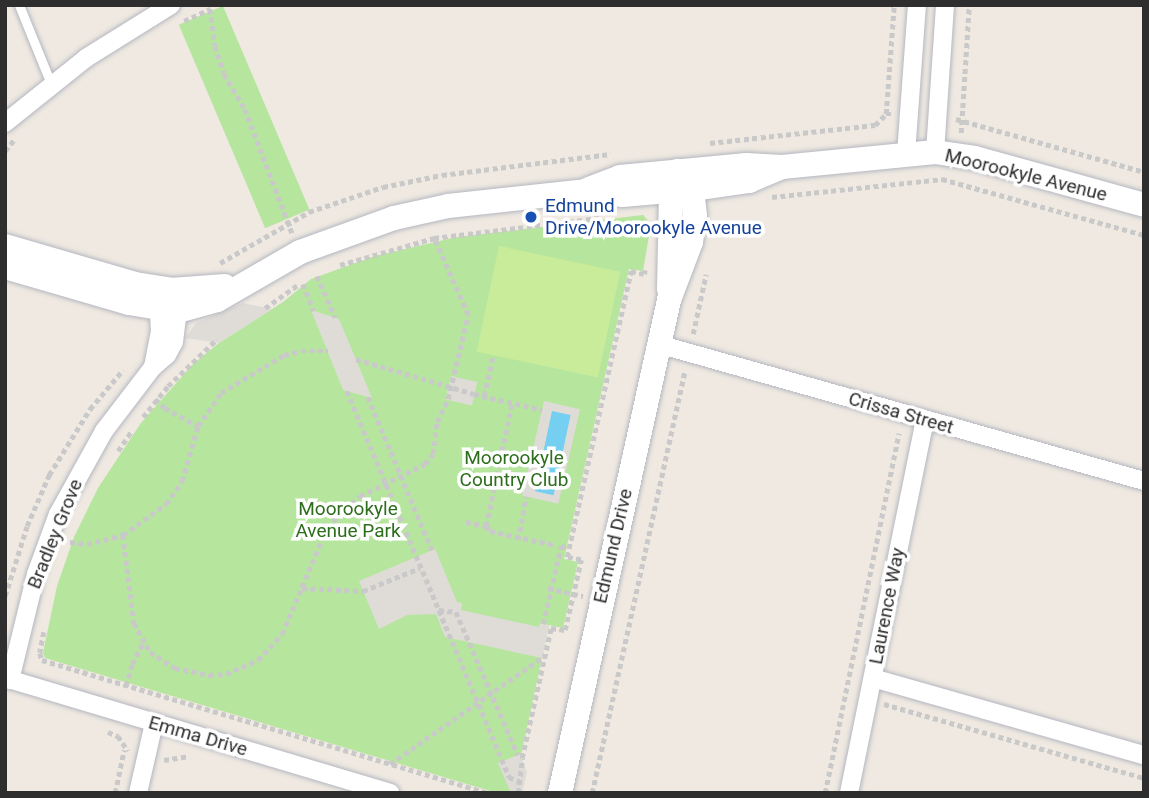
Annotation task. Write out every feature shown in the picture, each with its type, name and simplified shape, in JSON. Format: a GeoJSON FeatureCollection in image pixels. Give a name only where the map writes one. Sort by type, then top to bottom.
{"type":"FeatureCollection","features":[{"type":"Feature","properties":{"kind":"street"},"geometry":{"type":"LineString","coordinates":[[5,123],[51,84],[121,35],[171,5]]}},
{"type":"Feature","properties":{"kind":"street"},"geometry":{"type":"LineString","coordinates":[[906,153],[916,5]]}},
{"type":"Feature","properties":{"kind":"street"},"geometry":{"type":"LineString","coordinates":[[945,5],[947,153]]}},
{"type":"Feature","properties":{"kind":"street","name":"Moorookyle Avenue"},"geometry":{"type":"LineString","coordinates":[[5,267],[169,304],[194,291],[242,283],[300,252],[366,227],[424,211],[585,191],[620,177],[680,183],[746,165],[782,167],[906,153],[947,153],[1144,205]]}},
{"type":"Feature","properties":{"kind":"street","name":"Edmund Drive"},"geometry":{"type":"LineString","coordinates":[[560,793],[668,300],[680,183]]}},
{"type":"Feature","properties":{"kind":"street","name":"Moorookyle Avenue"},"geometry":{"type":"LineString","coordinates":[[5,246],[135,284],[169,304]]}},
{"type":"Feature","properties":{"kind":"street","name":"Bradley Grove"},"geometry":{"type":"LineString","coordinates":[[8,679],[36,574],[58,514],[92,450],[153,367],[167,355],[174,342],[169,304]]}},
{"type":"Feature","properties":{"kind":"street","name":"Crissa Street"},"geometry":{"type":"LineString","coordinates":[[658,344],[1144,481]]}},
{"type":"Feature","properties":{"kind":"street","name":"Laurence Way"},"geometry":{"type":"LineString","coordinates":[[849,793],[925,419]]}},
{"type":"Feature","properties":{"kind":"street"},"geometry":{"type":"LineString","coordinates":[[873,678],[1144,755]]}},
{"type":"Feature","properties":{"kind":"street","name":"Emma Drive"},"geometry":{"type":"LineString","coordinates":[[8,679],[390,793]]}},
{"type":"Feature","properties":{"kind":"street"},"geometry":{"type":"LineString","coordinates":[[138,793],[154,723]]}},
{"type":"Feature","properties":{"kind":"lane"},"geometry":{"type":"LineString","coordinates":[[19,5],[51,84]]}},
{"type":"Feature","properties":{"kind":"path"},"geometry":{"type":"LineString","coordinates":[[178,24],[218,5]]}},
{"type":"Feature","properties":{"kind":"path"},"geometry":{"type":"LineString","coordinates":[[886,114],[894,5]]}},
{"type":"Feature","properties":{"kind":"path"},"geometry":{"type":"LineString","coordinates":[[956,183],[947,153],[969,5]]}},
{"type":"Feature","properties":{"kind":"path"},"geometry":{"type":"LineString","coordinates":[[210,9],[215,46],[224,74],[245,109],[300,252]]}},
{"type":"Feature","properties":{"kind":"path"},"geometry":{"type":"LineString","coordinates":[[330,268],[434,239],[611,216]]}},
{"type":"Feature","properties":{"kind":"path"},"geometry":{"type":"LineString","coordinates":[[123,535],[130,572],[131,612],[143,642],[164,662],[194,673],[226,674],[258,660],[282,635],[327,527],[360,496],[429,461],[435,446],[437,422],[451,387],[468,315],[434,239]]}},
{"type":"Feature","properties":{"kind":"path"},"geometry":{"type":"LineString","coordinates":[[518,793],[547,642],[551,628],[565,630],[581,560],[567,557],[631,271],[644,274],[646,262]]}},
{"type":"Feature","properties":{"kind":"path"},"geometry":{"type":"LineString","coordinates":[[317,276],[335,317]]}},
{"type":"Feature","properties":{"kind":"path"},"geometry":{"type":"LineString","coordinates":[[265,308],[301,284],[314,311]]}},
{"type":"Feature","properties":{"kind":"path"},"geometry":{"type":"LineString","coordinates":[[141,419],[156,400],[215,341]]}},
{"type":"Feature","properties":{"kind":"path"},"geometry":{"type":"LineString","coordinates":[[69,542],[87,544],[123,535],[154,514],[176,490],[186,471],[198,426],[221,393],[291,352],[328,351]]}},
{"type":"Feature","properties":{"kind":"path"},"geometry":{"type":"LineString","coordinates":[[484,397],[493,356]]}},
{"type":"Feature","properties":{"kind":"path"},"geometry":{"type":"LineString","coordinates":[[356,359],[484,397],[542,410]]}},
{"type":"Feature","properties":{"kind":"path"},"geometry":{"type":"LineString","coordinates":[[141,384],[165,408],[198,426]]}},
{"type":"Feature","properties":{"kind":"path"},"geometry":{"type":"LineString","coordinates":[[347,391],[509,777],[519,781]]}},
{"type":"Feature","properties":{"kind":"path"},"geometry":{"type":"LineString","coordinates":[[368,397],[432,550]]}},
{"type":"Feature","properties":{"kind":"path"},"geometry":{"type":"LineString","coordinates":[[486,526],[512,403]]}},
{"type":"Feature","properties":{"kind":"path"},"geometry":{"type":"LineString","coordinates":[[114,458],[133,429]]}},
{"type":"Feature","properties":{"kind":"path"},"geometry":{"type":"LineString","coordinates":[[825,793],[899,434]]}},
{"type":"Feature","properties":{"kind":"path"},"geometry":{"type":"LineString","coordinates":[[518,539],[526,497]]}},
{"type":"Feature","properties":{"kind":"path"},"geometry":{"type":"LineString","coordinates":[[466,522],[486,526],[490,531],[518,539],[555,545]]}},
{"type":"Feature","properties":{"kind":"path"},"geometry":{"type":"LineString","coordinates":[[65,555],[73,532]]}},
{"type":"Feature","properties":{"kind":"path"},"geometry":{"type":"LineString","coordinates":[[543,624],[549,588],[561,546],[569,548]]}},
{"type":"Feature","properties":{"kind":"path"},"geometry":{"type":"LineString","coordinates":[[302,588],[363,591],[420,568]]}},
{"type":"Feature","properties":{"kind":"path"},"geometry":{"type":"LineString","coordinates":[[549,588],[601,600]]}},
{"type":"Feature","properties":{"kind":"path"},"geometry":{"type":"LineString","coordinates":[[439,610],[456,612],[518,755]]}},
{"type":"Feature","properties":{"kind":"path"},"geometry":{"type":"LineString","coordinates":[[46,621],[40,653],[42,660],[487,793]]}},
{"type":"Feature","properties":{"kind":"path"},"geometry":{"type":"LineString","coordinates":[[113,733],[132,664],[143,642]]}},
{"type":"Feature","properties":{"kind":"path"},"geometry":{"type":"LineString","coordinates":[[390,764],[545,656]]}},
{"type":"Feature","properties":{"kind":"path"},"geometry":{"type":"LineString","coordinates":[[846,695],[1144,778]]}},
{"type":"Feature","properties":{"kind":"path"},"geometry":{"type":"LineString","coordinates":[[115,793],[124,750]]}},
{"type":"Feature","properties":{"kind":"green space"},"geometry":{"type":"Polygon","coordinates":[[[223,6],[309,209],[265,228],[179,25],[223,6]]]}},
{"type":"Feature","properties":{"kind":"green space","name":"Moorookyle Avenue Park"},"geometry":{"type":"Polygon","coordinates":[[[643,215],[651,224],[643,271],[629,269],[564,559],[578,562],[563,628],[549,625],[513,793],[497,793],[45,658],[43,653],[57,586],[74,537],[98,488],[141,423],[193,364],[219,343],[283,302],[311,279],[375,256],[457,237],[643,215]]]}},
{"type":"Feature","properties":{"kind":"green space"},"geometry":{"type":"Polygon","coordinates":[[[499,246],[620,272],[598,377],[477,352],[499,246]]]}},
{"type":"Feature","properties":{"kind":"shaded area"},"geometry":{"type":"Polygon","coordinates":[[[243,303],[272,309],[219,343],[185,338],[196,323],[243,303]]]}},
{"type":"Feature","properties":{"kind":"shaded area"},"geometry":{"type":"Polygon","coordinates":[[[311,310],[339,319],[372,398],[343,390],[311,310]]]}},
{"type":"Feature","properties":{"kind":"shaded area"},"geometry":{"type":"Polygon","coordinates":[[[451,376],[477,382],[472,405],[446,399],[451,376]]]}},
{"type":"Feature","properties":{"kind":"shaded area"},"geometry":{"type":"Polygon","coordinates":[[[544,401],[580,409],[558,504],[522,496],[544,401]]]}},
{"type":"Feature","properties":{"kind":"shaded area"},"geometry":{"type":"Polygon","coordinates":[[[435,549],[457,602],[462,603],[461,610],[539,627],[540,623],[549,625],[542,658],[445,637],[436,614],[407,615],[379,629],[359,581],[435,549]]]}},
{"type":"Feature","properties":{"kind":"shaded area"},"geometry":{"type":"Polygon","coordinates":[[[520,754],[527,772],[522,793],[511,793],[498,763],[520,754]]]}},
{"type":"Feature","properties":{"kind":"water"},"geometry":{"type":"Polygon","coordinates":[[[552,411],[571,415],[554,495],[535,491],[552,411]]]}},
{"type":"Feature","properties":{"kind":"place","name":"Edmund Drive/Moorookyle Avenue"},"geometry":{"type":"Point","coordinates":[531,217]}},
{"type":"Feature","properties":{"kind":"park label","name":"Moorookyle Country Club"},"geometry":{"type":"Point","coordinates":[514,469]}}]}
